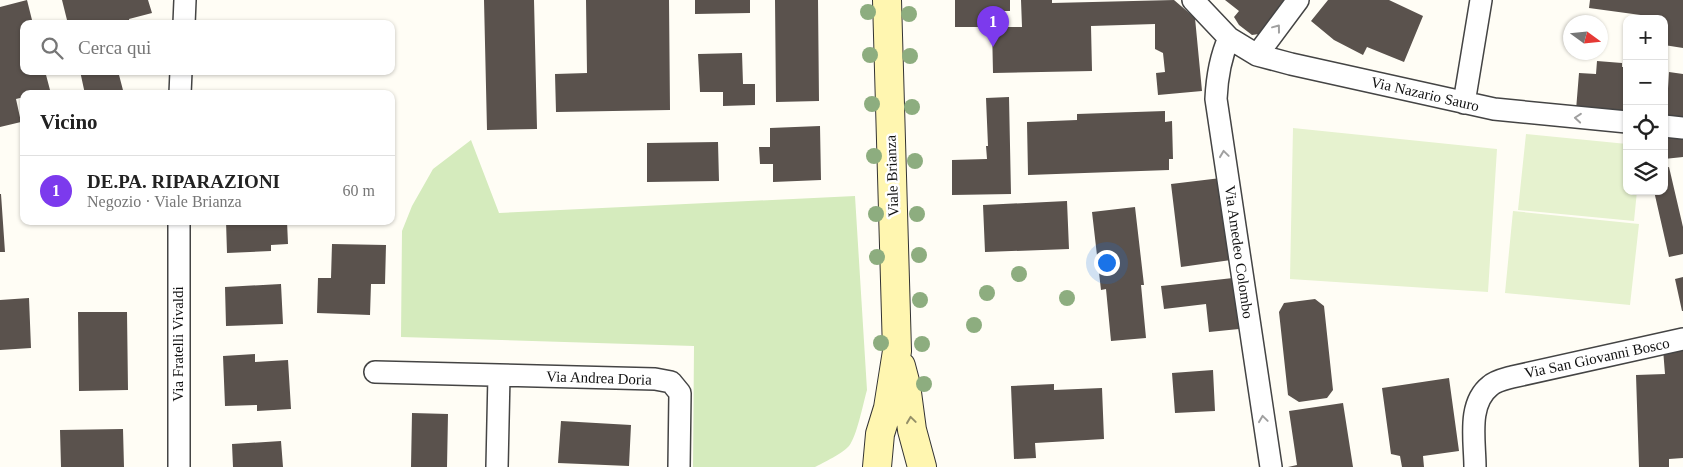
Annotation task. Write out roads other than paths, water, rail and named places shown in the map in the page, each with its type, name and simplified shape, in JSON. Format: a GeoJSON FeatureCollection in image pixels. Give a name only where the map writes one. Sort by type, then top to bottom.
{"type":"FeatureCollection","features":[{"type":"Feature","properties":{"kind":"main road","name":"Viale Brianza"},"geometry":{"type":"LineString","coordinates":[[877,467],[880,434],[888,408],[897,351],[887,0]]}},
{"type":"Feature","properties":{"kind":"main road","name":"Viale Brianza"},"geometry":{"type":"LineString","coordinates":[[897,351],[906,385],[912,430],[922,467]]}},
{"type":"Feature","properties":{"kind":"street"},"geometry":{"type":"LineString","coordinates":[[184,20],[185,0]]}},
{"type":"Feature","properties":{"kind":"street","name":"Via Nazario Sauro"},"geometry":{"type":"LineString","coordinates":[[1193,0],[1229,38],[1257,55],[1494,109],[1623,122]]}},
{"type":"Feature","properties":{"kind":"street"},"geometry":{"type":"LineString","coordinates":[[1257,55],[1298,0]]}},
{"type":"Feature","properties":{"kind":"street"},"geometry":{"type":"LineString","coordinates":[[1464,103],[1475,48],[1481,0]]}},
{"type":"Feature","properties":{"kind":"street","name":"Via Amedeo Colombo"},"geometry":{"type":"LineString","coordinates":[[1229,38],[1222,54],[1217,77],[1216,99],[1270,467]]}},
{"type":"Feature","properties":{"kind":"street"},"geometry":{"type":"LineString","coordinates":[[180,90],[182,75]]}},
{"type":"Feature","properties":{"kind":"street"},"geometry":{"type":"LineString","coordinates":[[1668,126],[1683,128]]}},
{"type":"Feature","properties":{"kind":"street","name":"Via Fratelli Vivaldi"},"geometry":{"type":"LineString","coordinates":[[179,225],[179,467]]}},
{"type":"Feature","properties":{"kind":"street","name":"Via San Giovanni Bosco"},"geometry":{"type":"LineString","coordinates":[[1475,467],[1474,410],[1480,396],[1491,384],[1512,377],[1683,339]]}},
{"type":"Feature","properties":{"kind":"street","name":"Via Andrea Doria"},"geometry":{"type":"LineString","coordinates":[[375,372],[655,379],[671,382],[680,393],[679,467]]}},
{"type":"Feature","properties":{"kind":"street"},"geometry":{"type":"LineString","coordinates":[[497,467],[499,375]]}},
{"type":"Feature","properties":{"kind":"place","name":"DE.PA. RIPARAZIONI"},"geometry":{"type":"Point","coordinates":[993,47]}}]}
